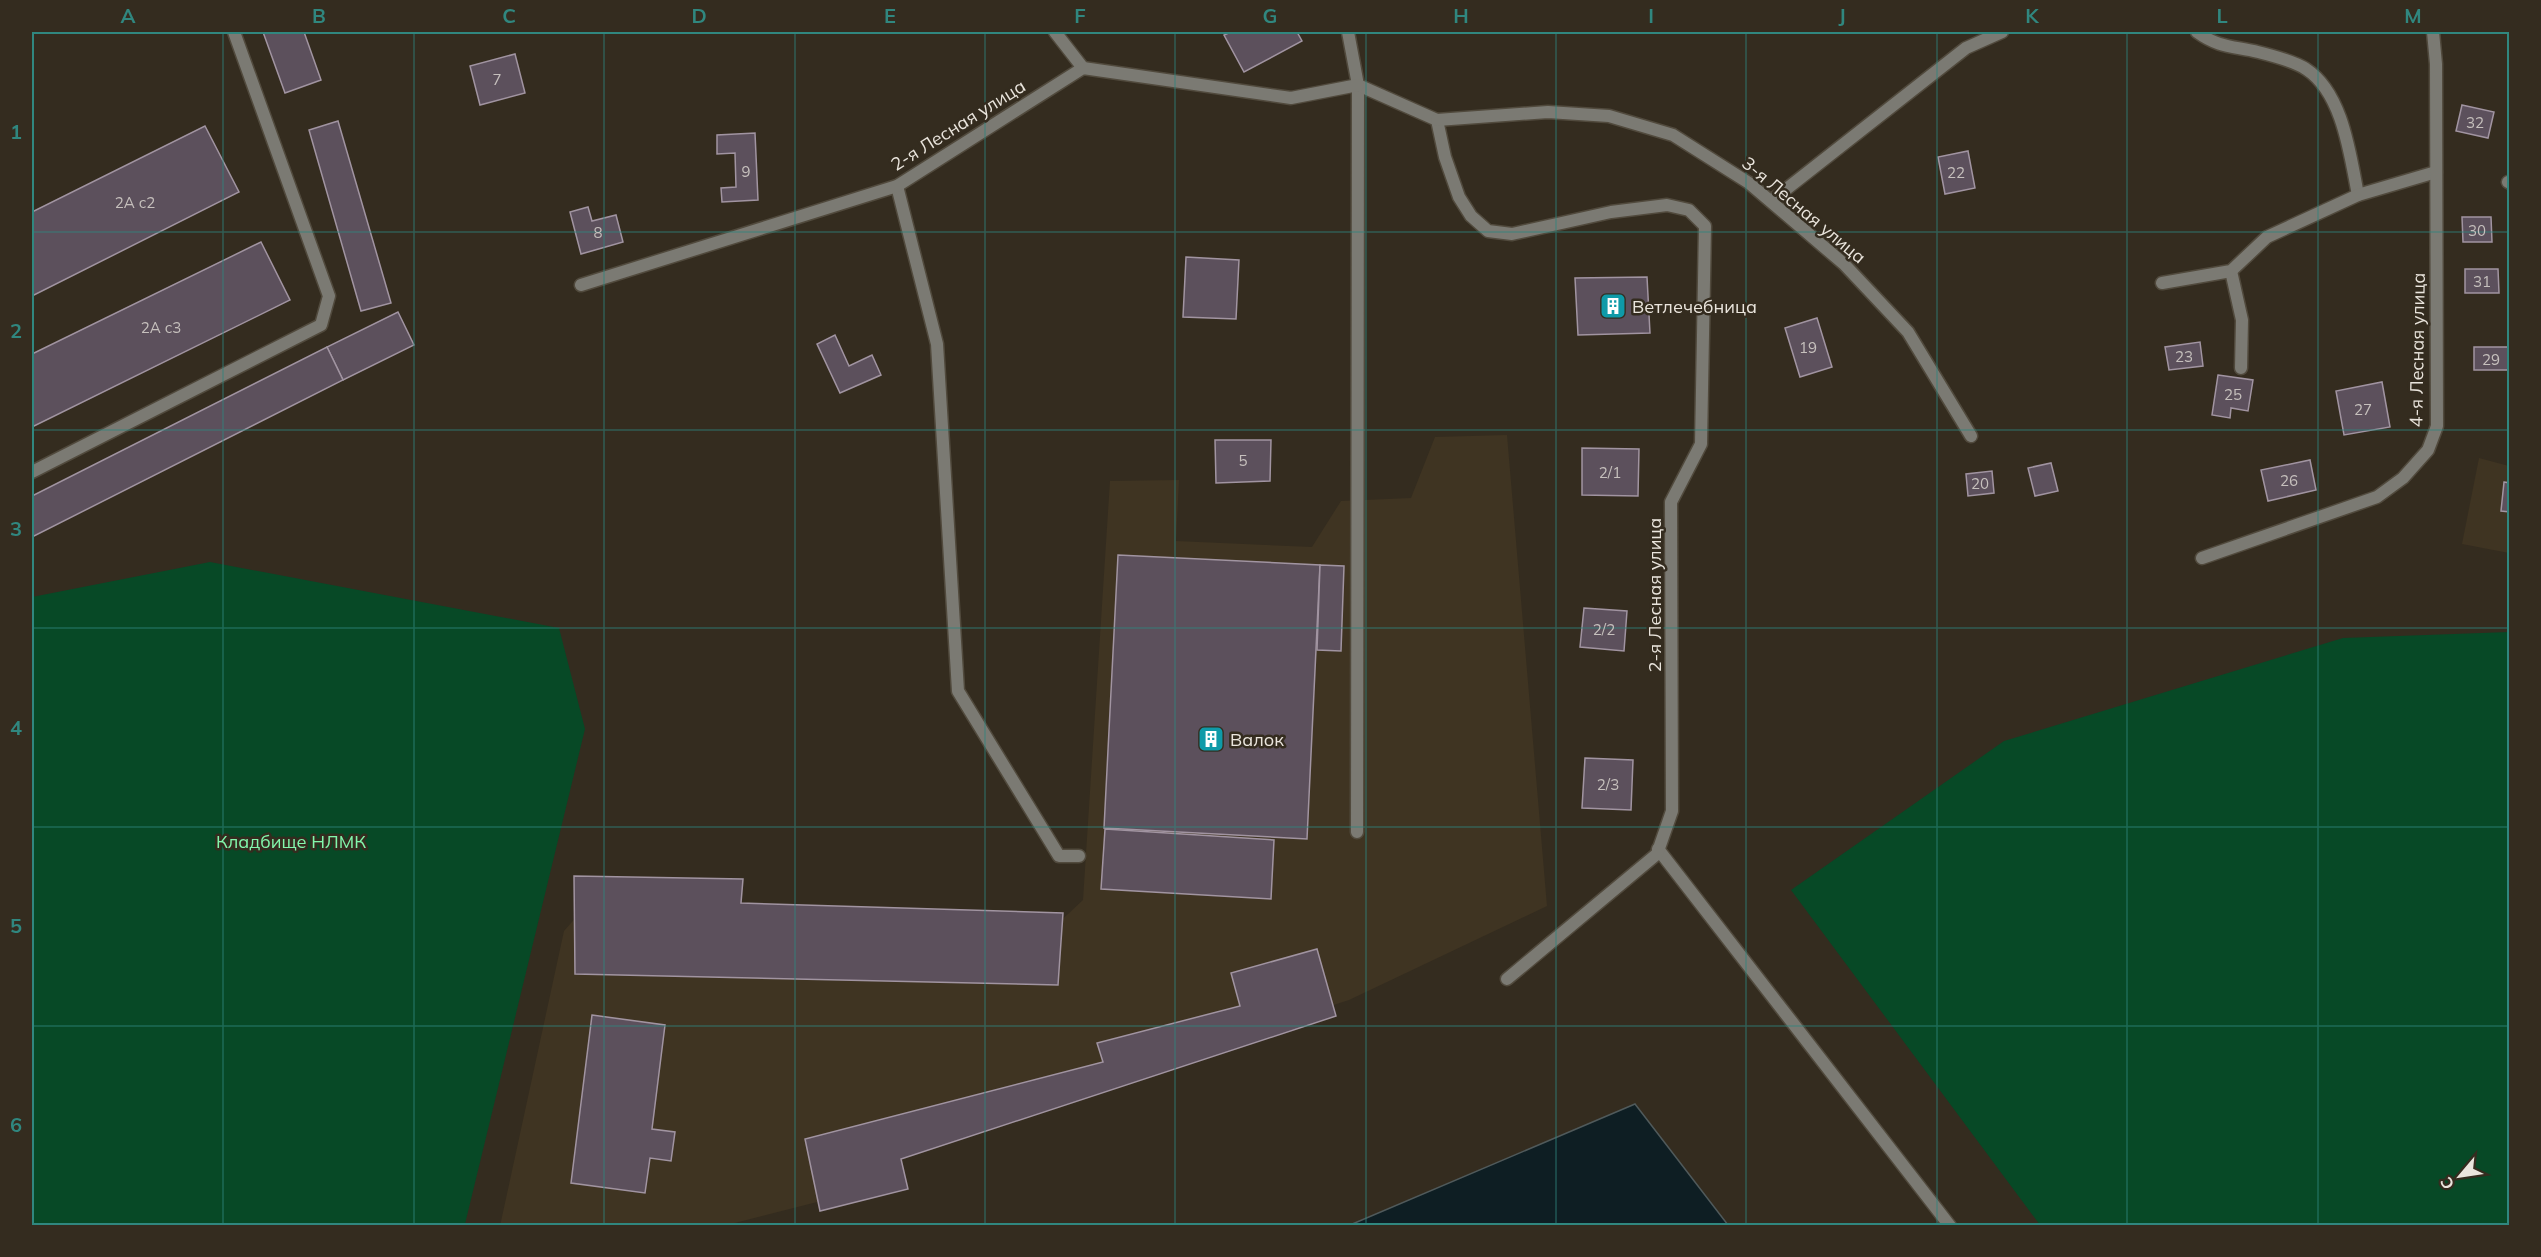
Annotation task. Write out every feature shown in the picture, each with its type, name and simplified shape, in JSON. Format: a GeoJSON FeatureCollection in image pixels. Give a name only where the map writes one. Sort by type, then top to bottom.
{"type":"FeatureCollection","features":[{"type":"Feature","properties":{"kind":"street"},"geometry":{"type":"LineString","coordinates":[[32,472],[321,325],[329,296],[234,32]]}},
{"type":"Feature","properties":{"kind":"street"},"geometry":{"type":"LineString","coordinates":[[1055,32],[1083,68],[1291,98],[1358,85],[1437,120]]}},
{"type":"Feature","properties":{"kind":"street"},"geometry":{"type":"LineString","coordinates":[[1348,32],[1358,85],[1357,832]]}},
{"type":"Feature","properties":{"kind":"street"},"geometry":{"type":"LineString","coordinates":[[1771,201],[1966,48],[2002,32]]}},
{"type":"Feature","properties":{"kind":"street"},"geometry":{"type":"LineString","coordinates":[[2197,32],[2211,42],[2259,52],[2306,68],[2331,93],[2348,145],[2358,195]]}},
{"type":"Feature","properties":{"kind":"street","name":"4-я Лесная улица"},"geometry":{"type":"LineString","coordinates":[[2202,558],[2377,497],[2403,478],[2428,450],[2437,426],[2436,64],[2433,32]]}},
{"type":"Feature","properties":{"kind":"street","name":"2-я Лесная улица"},"geometry":{"type":"LineString","coordinates":[[581,285],[897,186],[1083,68]]}},
{"type":"Feature","properties":{"kind":"street","name":"3-я Лесная улица"},"geometry":{"type":"LineString","coordinates":[[1437,120],[1548,112],[1609,116],[1673,135],[1749,183],[1844,264],[1908,332],[1971,436]]}},
{"type":"Feature","properties":{"kind":"street","name":"2-я Лесная улица"},"geometry":{"type":"LineString","coordinates":[[1437,120],[1444,157],[1459,197],[1471,216],[1488,231],[1512,234],[1611,212],[1667,205],[1689,210],[1705,226],[1701,444],[1671,502],[1672,812],[1657,854],[1508,979]]}},
{"type":"Feature","properties":{"kind":"street"},"geometry":{"type":"LineString","coordinates":[[2162,283],[2231,271],[2267,237],[2358,195],[2436,172]]}},
{"type":"Feature","properties":{"kind":"street"},"geometry":{"type":"LineString","coordinates":[[897,186],[937,344],[958,691],[1059,856],[1079,856]]}},
{"type":"Feature","properties":{"kind":"street"},"geometry":{"type":"LineString","coordinates":[[2231,271],[2242,320],[2241,368]]}},
{"type":"Feature","properties":{"kind":"street"},"geometry":{"type":"LineString","coordinates":[[1658,849],[1950,1226]]}},
{"type":"Feature","properties":{"kind":"shaded area"},"geometry":{"type":"Polygon","coordinates":[[[1507,435],[1547,906],[1349,1000],[890,1148],[896,1182],[727,1225],[500,1226],[564,931],[593,898],[1052,929],[1083,900],[1110,481],[1179,480],[1176,541],[1312,547],[1341,501],[1411,498],[1435,437],[1507,435]]]}},
{"type":"Feature","properties":{"kind":"shaded area"},"geometry":{"type":"Polygon","coordinates":[[[2479,458],[2509,466],[2509,553],[2462,544],[2479,458]]]}},
{"type":"Feature","properties":{"kind":"shaded area"},"geometry":{"type":"Polygon","coordinates":[[[1635,1104],[1728,1225],[1350,1225],[1635,1104]]]}},
{"type":"Feature","properties":{"kind":"green space","name":"Кладбище НЛМК"},"geometry":{"type":"Polygon","coordinates":[[[210,562],[559,628],[585,729],[465,1224],[32,1225],[32,597],[210,562]]]}},
{"type":"Feature","properties":{"kind":"green space"},"geometry":{"type":"Polygon","coordinates":[[[2509,632],[2509,1225],[2040,1225],[1791,890],[2004,741],[2343,638],[2509,632]]]}},
{"type":"Feature","properties":{"kind":"building"},"geometry":{"type":"Polygon","coordinates":[[[263,32],[304,32],[321,80],[285,93],[263,32]]]}},
{"type":"Feature","properties":{"kind":"building"},"geometry":{"type":"Polygon","coordinates":[[[1231,32],[1297,32],[1302,41],[1244,72],[1224,35],[1231,32]]]}},
{"type":"Feature","properties":{"kind":"building"},"geometry":{"type":"Polygon","coordinates":[[[515,54],[525,93],[480,105],[470,66],[515,54]]]}},
{"type":"Feature","properties":{"kind":"building"},"geometry":{"type":"Polygon","coordinates":[[[2462,105],[2494,112],[2488,138],[2456,131],[2462,105]]]}},
{"type":"Feature","properties":{"kind":"building"},"geometry":{"type":"Polygon","coordinates":[[[338,121],[391,303],[361,311],[309,130],[338,121]]]}},
{"type":"Feature","properties":{"kind":"building"},"geometry":{"type":"Polygon","coordinates":[[[205,126],[239,192],[32,296],[32,212],[205,126]]]}},
{"type":"Feature","properties":{"kind":"building"},"geometry":{"type":"Polygon","coordinates":[[[755,133],[758,200],[722,202],[721,188],[736,187],[735,153],[717,154],[717,135],[755,133]]]}},
{"type":"Feature","properties":{"kind":"building"},"geometry":{"type":"Polygon","coordinates":[[[1968,151],[1975,188],[1945,194],[1938,157],[1968,151]]]}},
{"type":"Feature","properties":{"kind":"building"},"geometry":{"type":"Polygon","coordinates":[[[588,207],[592,221],[616,215],[623,242],[581,254],[570,212],[588,207]]]}},
{"type":"Feature","properties":{"kind":"building"},"geometry":{"type":"Polygon","coordinates":[[[2462,217],[2491,217],[2492,242],[2463,242],[2462,217]]]}},
{"type":"Feature","properties":{"kind":"building"},"geometry":{"type":"Polygon","coordinates":[[[261,242],[290,300],[32,427],[32,354],[261,242]]]}},
{"type":"Feature","properties":{"kind":"building"},"geometry":{"type":"Polygon","coordinates":[[[1186,257],[1239,260],[1236,319],[1183,317],[1186,257]]]}},
{"type":"Feature","properties":{"kind":"building"},"geometry":{"type":"Polygon","coordinates":[[[2465,269],[2498,269],[2499,293],[2465,293],[2465,269]]]}},
{"type":"Feature","properties":{"kind":"building","name":"Ветлечебница"},"geometry":{"type":"Polygon","coordinates":[[[1647,277],[1650,333],[1578,335],[1575,278],[1647,277]]]}},
{"type":"Feature","properties":{"kind":"building"},"geometry":{"type":"Polygon","coordinates":[[[398,312],[414,345],[343,380],[327,347],[398,312]]]}},
{"type":"Feature","properties":{"kind":"building"},"geometry":{"type":"Polygon","coordinates":[[[1817,318],[1832,367],[1800,377],[1785,328],[1817,318]]]}},
{"type":"Feature","properties":{"kind":"building"},"geometry":{"type":"Polygon","coordinates":[[[835,335],[849,366],[872,355],[881,375],[840,393],[817,344],[835,335]]]}},
{"type":"Feature","properties":{"kind":"building"},"geometry":{"type":"Polygon","coordinates":[[[2200,342],[2203,366],[2169,370],[2165,347],[2200,342]]]}},
{"type":"Feature","properties":{"kind":"building"},"geometry":{"type":"Polygon","coordinates":[[[327,347],[343,380],[32,537],[32,496],[327,347]]]}},
{"type":"Feature","properties":{"kind":"building"},"geometry":{"type":"Polygon","coordinates":[[[2474,347],[2509,347],[2509,370],[2474,370],[2474,347]]]}},
{"type":"Feature","properties":{"kind":"building"},"geometry":{"type":"Polygon","coordinates":[[[2218,375],[2253,380],[2248,411],[2231,408],[2230,418],[2212,415],[2218,375]]]}},
{"type":"Feature","properties":{"kind":"building"},"geometry":{"type":"Polygon","coordinates":[[[2382,382],[2390,427],[2344,435],[2336,391],[2382,382]]]}},
{"type":"Feature","properties":{"kind":"building"},"geometry":{"type":"Polygon","coordinates":[[[1215,440],[1271,440],[1270,481],[1216,483],[1215,440]]]}},
{"type":"Feature","properties":{"kind":"building"},"geometry":{"type":"Polygon","coordinates":[[[1582,448],[1639,449],[1638,496],[1582,495],[1582,448]]]}},
{"type":"Feature","properties":{"kind":"building"},"geometry":{"type":"Polygon","coordinates":[[[2310,460],[2316,490],[2268,501],[2261,470],[2310,460]]]}},
{"type":"Feature","properties":{"kind":"building"},"geometry":{"type":"Polygon","coordinates":[[[2051,463],[2058,491],[2035,496],[2028,468],[2051,463]]]}},
{"type":"Feature","properties":{"kind":"building"},"geometry":{"type":"Polygon","coordinates":[[[1992,471],[1994,493],[1968,496],[1966,474],[1992,471]]]}},
{"type":"Feature","properties":{"kind":"building"},"geometry":{"type":"Polygon","coordinates":[[[2504,482],[2510,483],[2510,512],[2501,511],[2504,482]]]}},
{"type":"Feature","properties":{"kind":"building","name":"Валок"},"geometry":{"type":"Polygon","coordinates":[[[1118,555],[1320,565],[1307,839],[1104,828],[1118,555]]]}},
{"type":"Feature","properties":{"kind":"building"},"geometry":{"type":"Polygon","coordinates":[[[1320,565],[1344,566],[1341,651],[1317,650],[1320,565]]]}},
{"type":"Feature","properties":{"kind":"building"},"geometry":{"type":"Polygon","coordinates":[[[1584,608],[1627,611],[1624,651],[1580,647],[1584,608]]]}},
{"type":"Feature","properties":{"kind":"building"},"geometry":{"type":"Polygon","coordinates":[[[1585,758],[1633,760],[1631,810],[1582,808],[1585,758]]]}},
{"type":"Feature","properties":{"kind":"building"},"geometry":{"type":"Polygon","coordinates":[[[1105,829],[1274,840],[1271,899],[1101,889],[1105,829]]]}},
{"type":"Feature","properties":{"kind":"building"},"geometry":{"type":"Polygon","coordinates":[[[574,876],[743,879],[741,903],[1063,913],[1058,985],[575,974],[574,876]]]}},
{"type":"Feature","properties":{"kind":"building"},"geometry":{"type":"Polygon","coordinates":[[[1317,949],[1336,1016],[901,1159],[908,1189],[820,1211],[805,1139],[1103,1062],[1097,1043],[1240,1006],[1231,973],[1317,949]]]}},
{"type":"Feature","properties":{"kind":"building"},"geometry":{"type":"Polygon","coordinates":[[[592,1015],[665,1025],[652,1129],[675,1132],[671,1161],[650,1158],[645,1193],[571,1183],[592,1015]]]}},
{"type":"Feature","properties":{"kind":"place","name":"Ветлечебница"},"geometry":{"type":"Point","coordinates":[1613,306]}},
{"type":"Feature","properties":{"kind":"place","name":"Валок"},"geometry":{"type":"Point","coordinates":[1211,739]}}]}
